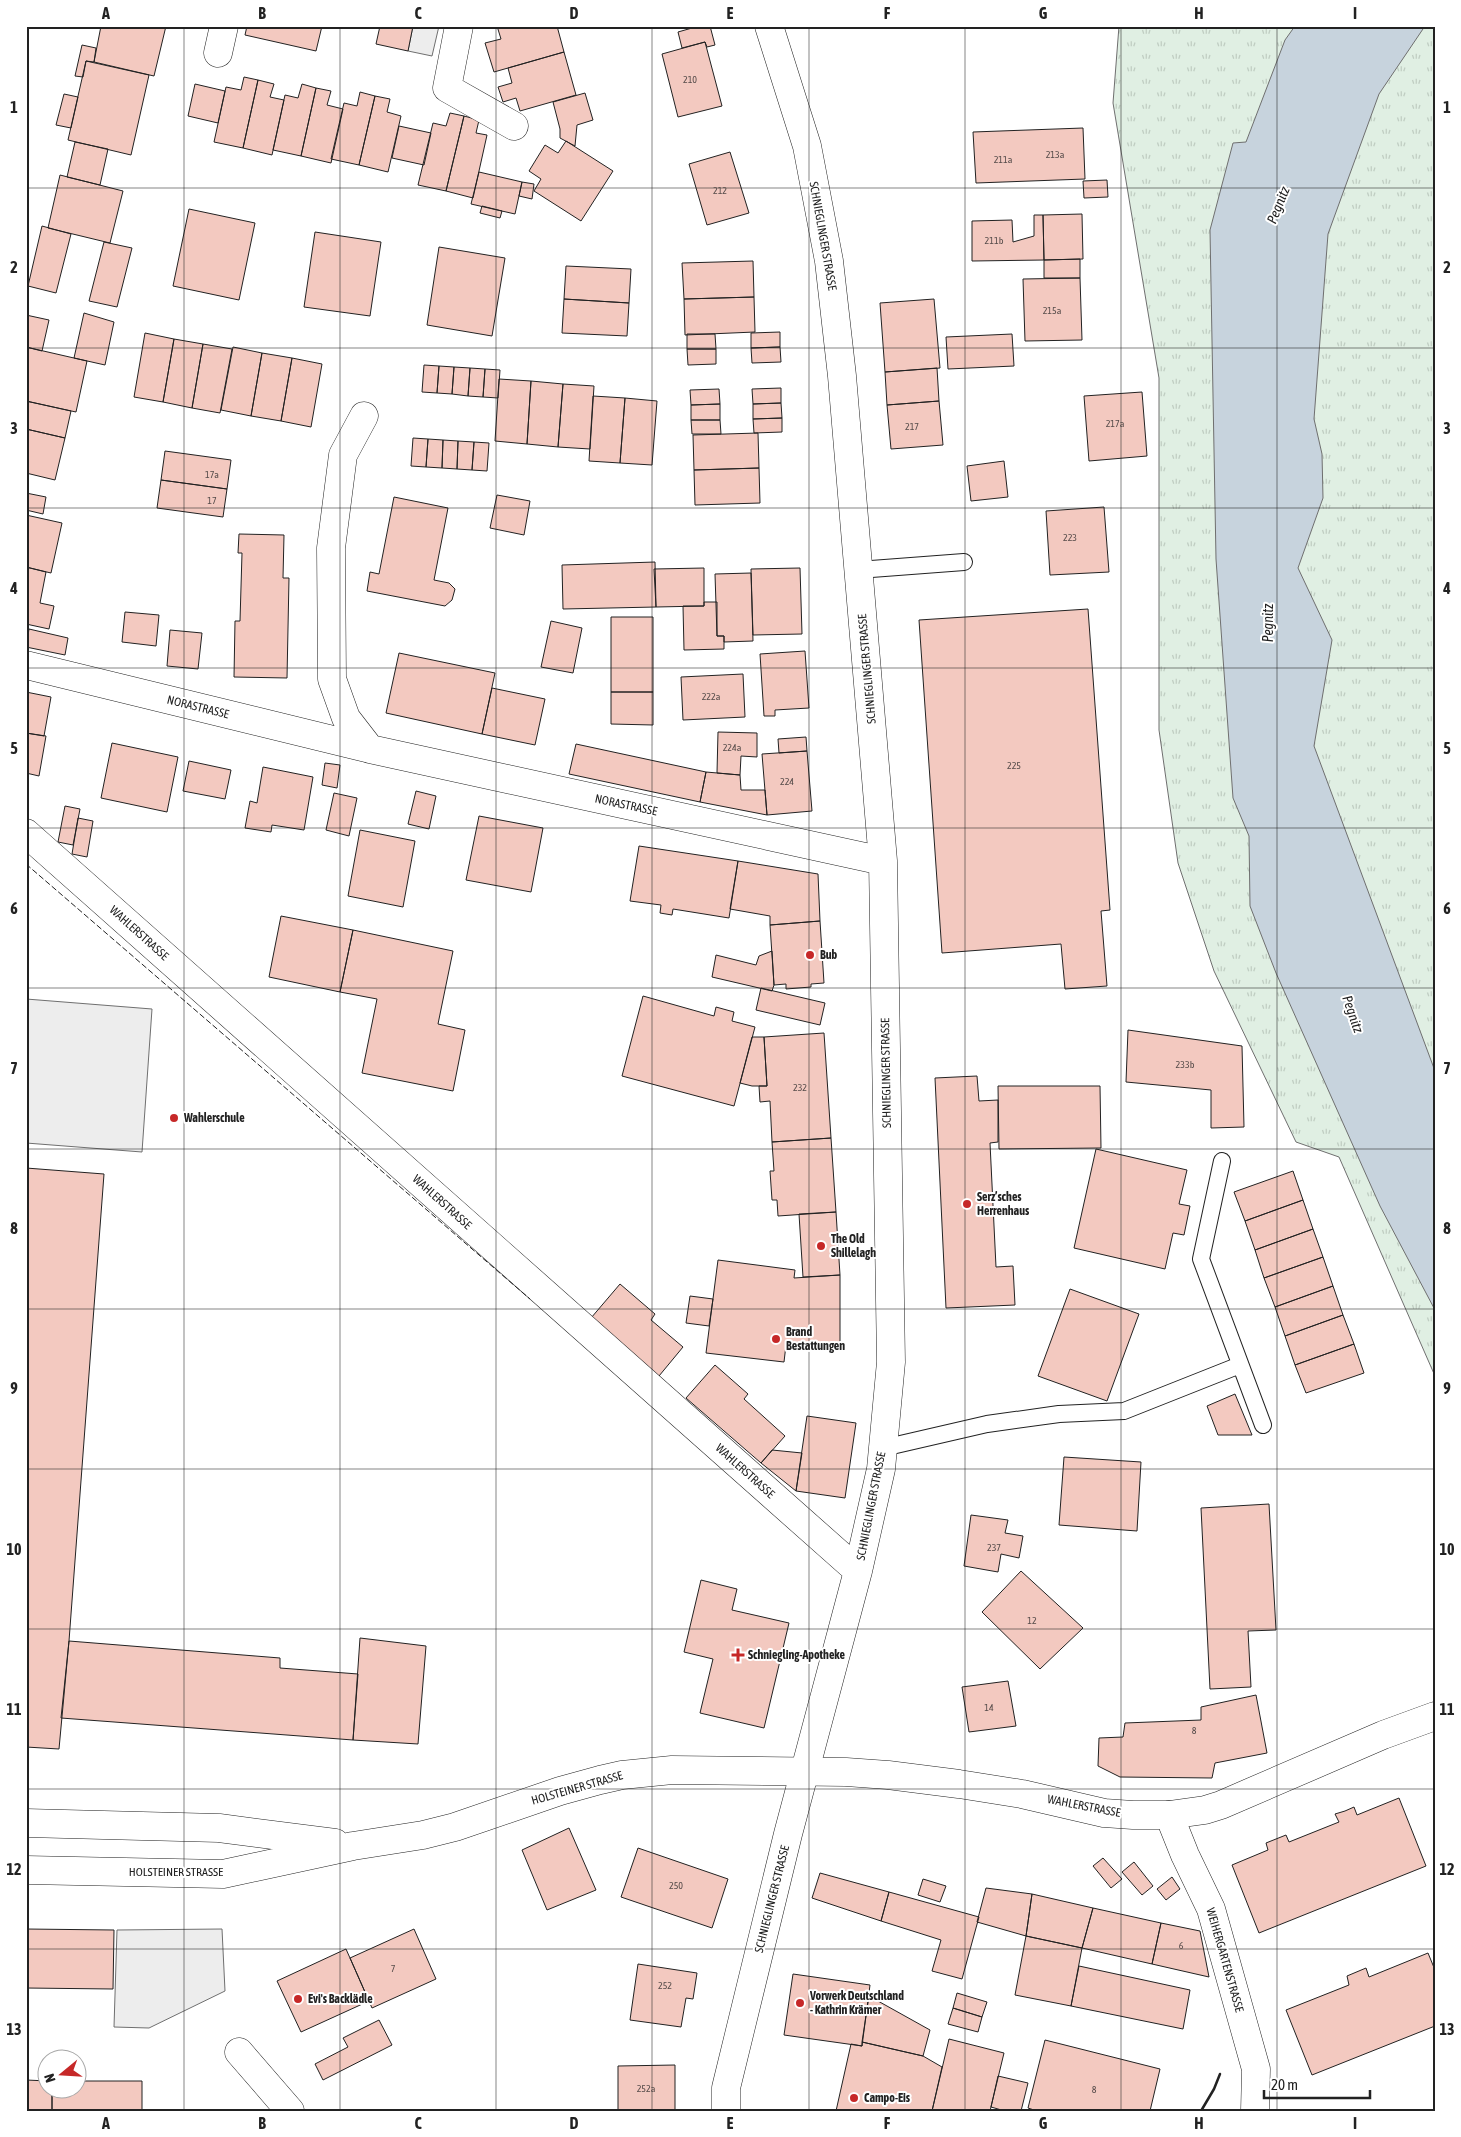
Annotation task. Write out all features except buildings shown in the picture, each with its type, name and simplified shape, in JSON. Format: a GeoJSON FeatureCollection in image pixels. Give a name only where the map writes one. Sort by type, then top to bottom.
{"type":"FeatureCollection","features":[{"type":"Feature","properties":{"kind":"street"},"geometry":{"type":"LineString","coordinates":[[218,53],[224,26]]}},
{"type":"Feature","properties":{"kind":"street"},"geometry":{"type":"LineString","coordinates":[[460,26],[447,88],[514,126]]}},
{"type":"Feature","properties":{"kind":"street","name":"SCHNIEGLINGER STRASSE"},"geometry":{"type":"LineString","coordinates":[[726,2111],[726,2088],[788,1834],[858,1572],[881,1469],[891,1362],[883,861],[858,570],[829,261],[806,146],[769,26]]}},
{"type":"Feature","properties":{"kind":"street"},"geometry":{"type":"LineString","coordinates":[[364,416],[344,455],[331,548],[332,680],[346,718],[370,748]]}},
{"type":"Feature","properties":{"kind":"street","name":"NORASTRASSE"},"geometry":{"type":"LineString","coordinates":[[26,665],[370,748],[883,861]]}},
{"type":"Feature","properties":{"kind":"street","name":"WAHLERSTRASSE"},"geometry":{"type":"LineString","coordinates":[[26,833],[858,1572]]}},
{"type":"Feature","properties":{"kind":"street","name":"WAHLERSTRASSE"},"geometry":{"type":"LineString","coordinates":[[805,1772],[888,1775],[1022,1794],[1104,1812],[1169,1815],[1205,1810],[1220,1805],[1389,1733],[1435,1716]]}},
{"type":"Feature","properties":{"kind":"street","name":"HOLSTEINER STRASSE"},"geometry":{"type":"LineString","coordinates":[[26,1870],[223,1874],[353,1846],[390,1841],[455,1827],[560,1790],[622,1775],[672,1770],[805,1772]]}},
{"type":"Feature","properties":{"kind":"street","name":"WEIHERGARTENSTRASSE"},"geometry":{"type":"LineString","coordinates":[[1169,1815],[1211,1909],[1256,2069],[1255,2111]]}},
{"type":"Feature","properties":{"kind":"street","name":"HOLSTEINER STRASSE"},"geometry":{"type":"LineString","coordinates":[[26,1823],[219,1828],[353,1846]]}},
{"type":"Feature","properties":{"kind":"street"},"geometry":{"type":"LineString","coordinates":[[239,2052],[290,2111]]}},
{"type":"Feature","properties":{"kind":"lane"},"geometry":{"type":"LineString","coordinates":[[858,570],[964,562]]}},
{"type":"Feature","properties":{"kind":"lane"},"geometry":{"type":"LineString","coordinates":[[1222,1161],[1201,1259],[1263,1425]]}},
{"type":"Feature","properties":{"kind":"lane"},"geometry":{"type":"LineString","coordinates":[[883,1448],[987,1424],[1059,1414],[1124,1411],[1240,1365]]}},
{"type":"Feature","properties":{"kind":"green space"},"geometry":{"type":"Polygon","coordinates":[[[1119,26],[1435,26],[1435,1376],[1339,1157],[1296,1142],[1214,971],[1178,863],[1159,730],[1159,378],[1113,103],[1119,26]]]}},
{"type":"Feature","properties":{"kind":"shaded area"},"geometry":{"type":"Polygon","coordinates":[[[413,26],[439,26],[432,56],[408,51],[413,26]]]}},
{"type":"Feature","properties":{"kind":"shaded area"},"geometry":{"type":"Polygon","coordinates":[[[26,999],[152,1009],[142,1152],[26,1143],[26,999]]]}},
{"type":"Feature","properties":{"kind":"shaded area"},"geometry":{"type":"Polygon","coordinates":[[[222,1929],[225,1991],[149,2028],[114,2027],[117,1930],[222,1929]]]}},
{"type":"Feature","properties":{"kind":"water","name":"Pegnitz"},"geometry":{"type":"Polygon","coordinates":[[[1295,26],[1425,26],[1379,94],[1328,234],[1314,419],[1322,454],[1323,498],[1298,568],[1332,640],[1314,746],[1435,1071],[1435,1310],[1380,1206],[1276,973],[1250,906],[1249,836],[1233,798],[1216,559],[1210,230],[1233,143],[1246,142],[1285,40],[1295,26]]]}},
{"type":"Feature","properties":{"kind":"fence"},"geometry":{"type":"LineString","coordinates":[[26,864],[530,1299]]}},
{"type":"Feature","properties":{"kind":"wall"},"geometry":{"type":"LineString","coordinates":[[1201,2111],[1214,2089],[1220,2074]]}},
{"type":"Feature","properties":{"kind":"place","name":"Bub"},"geometry":{"type":"Point","coordinates":[810,955]}},
{"type":"Feature","properties":{"kind":"place","name":"Wahlerschule"},"geometry":{"type":"Point","coordinates":[174,1118]}},
{"type":"Feature","properties":{"kind":"place","name":"Serz’sches Herrenhaus"},"geometry":{"type":"Point","coordinates":[967,1204]}},
{"type":"Feature","properties":{"kind":"place","name":"The Old Shillelagh"},"geometry":{"type":"Point","coordinates":[821,1246]}},
{"type":"Feature","properties":{"kind":"place","name":"Brand Bestattungen"},"geometry":{"type":"Point","coordinates":[776,1339]}},
{"type":"Feature","properties":{"kind":"place","name":"Schniegling-Apotheke"},"geometry":{"type":"Point","coordinates":[738,1655]}},
{"type":"Feature","properties":{"kind":"place","name":"Evi's Backlädle"},"geometry":{"type":"Point","coordinates":[298,1999]}},
{"type":"Feature","properties":{"kind":"place","name":"Vorwerk Deutschland - Kathrin Krämer"},"geometry":{"type":"Point","coordinates":[800,2003]}},
{"type":"Feature","properties":{"kind":"place","name":"Campo-Eis"},"geometry":{"type":"Point","coordinates":[854,2098]}}]}
